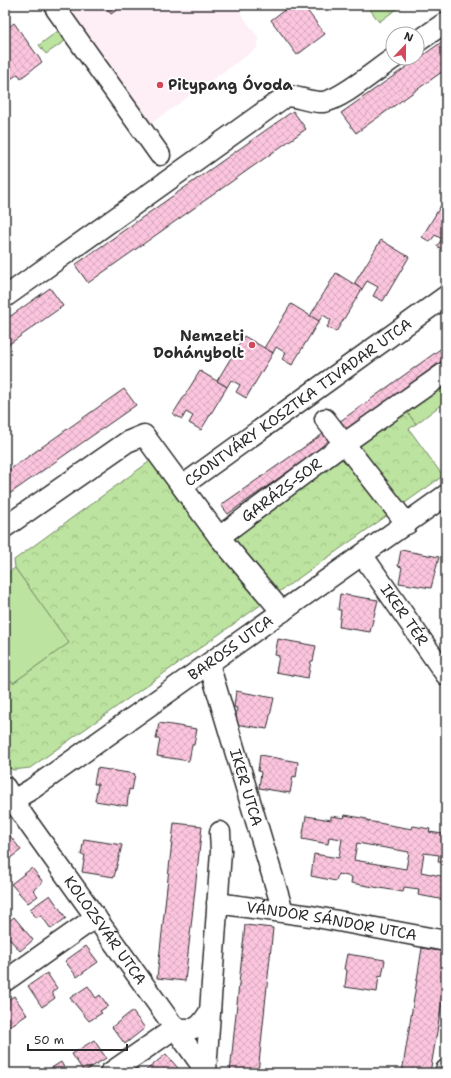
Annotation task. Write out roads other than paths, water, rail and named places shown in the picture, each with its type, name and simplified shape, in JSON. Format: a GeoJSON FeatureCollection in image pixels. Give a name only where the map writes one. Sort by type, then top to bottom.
{"type":"FeatureCollection","features":[{"type":"Feature","properties":{"kind":"street"},"geometry":{"type":"LineString","coordinates":[[56,9],[160,155]]}},
{"type":"Feature","properties":{"kind":"street"},"geometry":{"type":"LineString","coordinates":[[425,36],[446,22]]}},
{"type":"Feature","properties":{"kind":"street"},"geometry":{"type":"LineString","coordinates":[[5,297],[286,96],[297,96],[322,102],[335,98],[385,64]]}},
{"type":"Feature","properties":{"kind":"street","name":"CSONTVÁRY KOSZTKA TIVADAR UTCA"},"geometry":{"type":"LineString","coordinates":[[5,526],[127,442],[144,435],[182,486],[446,296]]}},
{"type":"Feature","properties":{"kind":"street","name":"GARÁZS-SOR"},"geometry":{"type":"LineString","coordinates":[[219,537],[345,443],[446,372]]}},
{"type":"Feature","properties":{"kind":"street"},"geometry":{"type":"LineString","coordinates":[[326,419],[407,524]]}},
{"type":"Feature","properties":{"kind":"street"},"geometry":{"type":"LineString","coordinates":[[182,486],[219,537],[282,612]]}},
{"type":"Feature","properties":{"kind":"street","name":"BAROSS UTCA"},"geometry":{"type":"LineString","coordinates":[[8,797],[32,789],[363,556],[446,495]]}},
{"type":"Feature","properties":{"kind":"street","name":"IKER TÉR"},"geometry":{"type":"LineString","coordinates":[[363,556],[446,675]]}},
{"type":"Feature","properties":{"kind":"street","name":"IKER UTCA"},"geometry":{"type":"LineString","coordinates":[[209,664],[283,911]]}},
{"type":"Feature","properties":{"kind":"street","name":"KOLOZSVÁR UTCA"},"geometry":{"type":"LineString","coordinates":[[8,797],[207,1072]]}},
{"type":"Feature","properties":{"kind":"street"},"geometry":{"type":"LineString","coordinates":[[207,1072],[221,851],[220,832]]}},
{"type":"Feature","properties":{"kind":"street","name":"VÁNDOR SÁNDOR UTCA"},"geometry":{"type":"LineString","coordinates":[[217,903],[283,911],[446,941]]}},
{"type":"Feature","properties":{"kind":"street"},"geometry":{"type":"LineString","coordinates":[[5,981],[96,917]]}},
{"type":"Feature","properties":{"kind":"street"},"geometry":{"type":"LineString","coordinates":[[110,1073],[175,1028],[197,1028],[210,1011]]}},
{"type":"Feature","properties":{"kind":"place","name":"Pitypang Óvoda"},"geometry":{"type":"Point","coordinates":[160,85]}},
{"type":"Feature","properties":{"kind":"place","name":"Nemzeti Dohánybolt"},"geometry":{"type":"Point","coordinates":[252,345]}}]}
